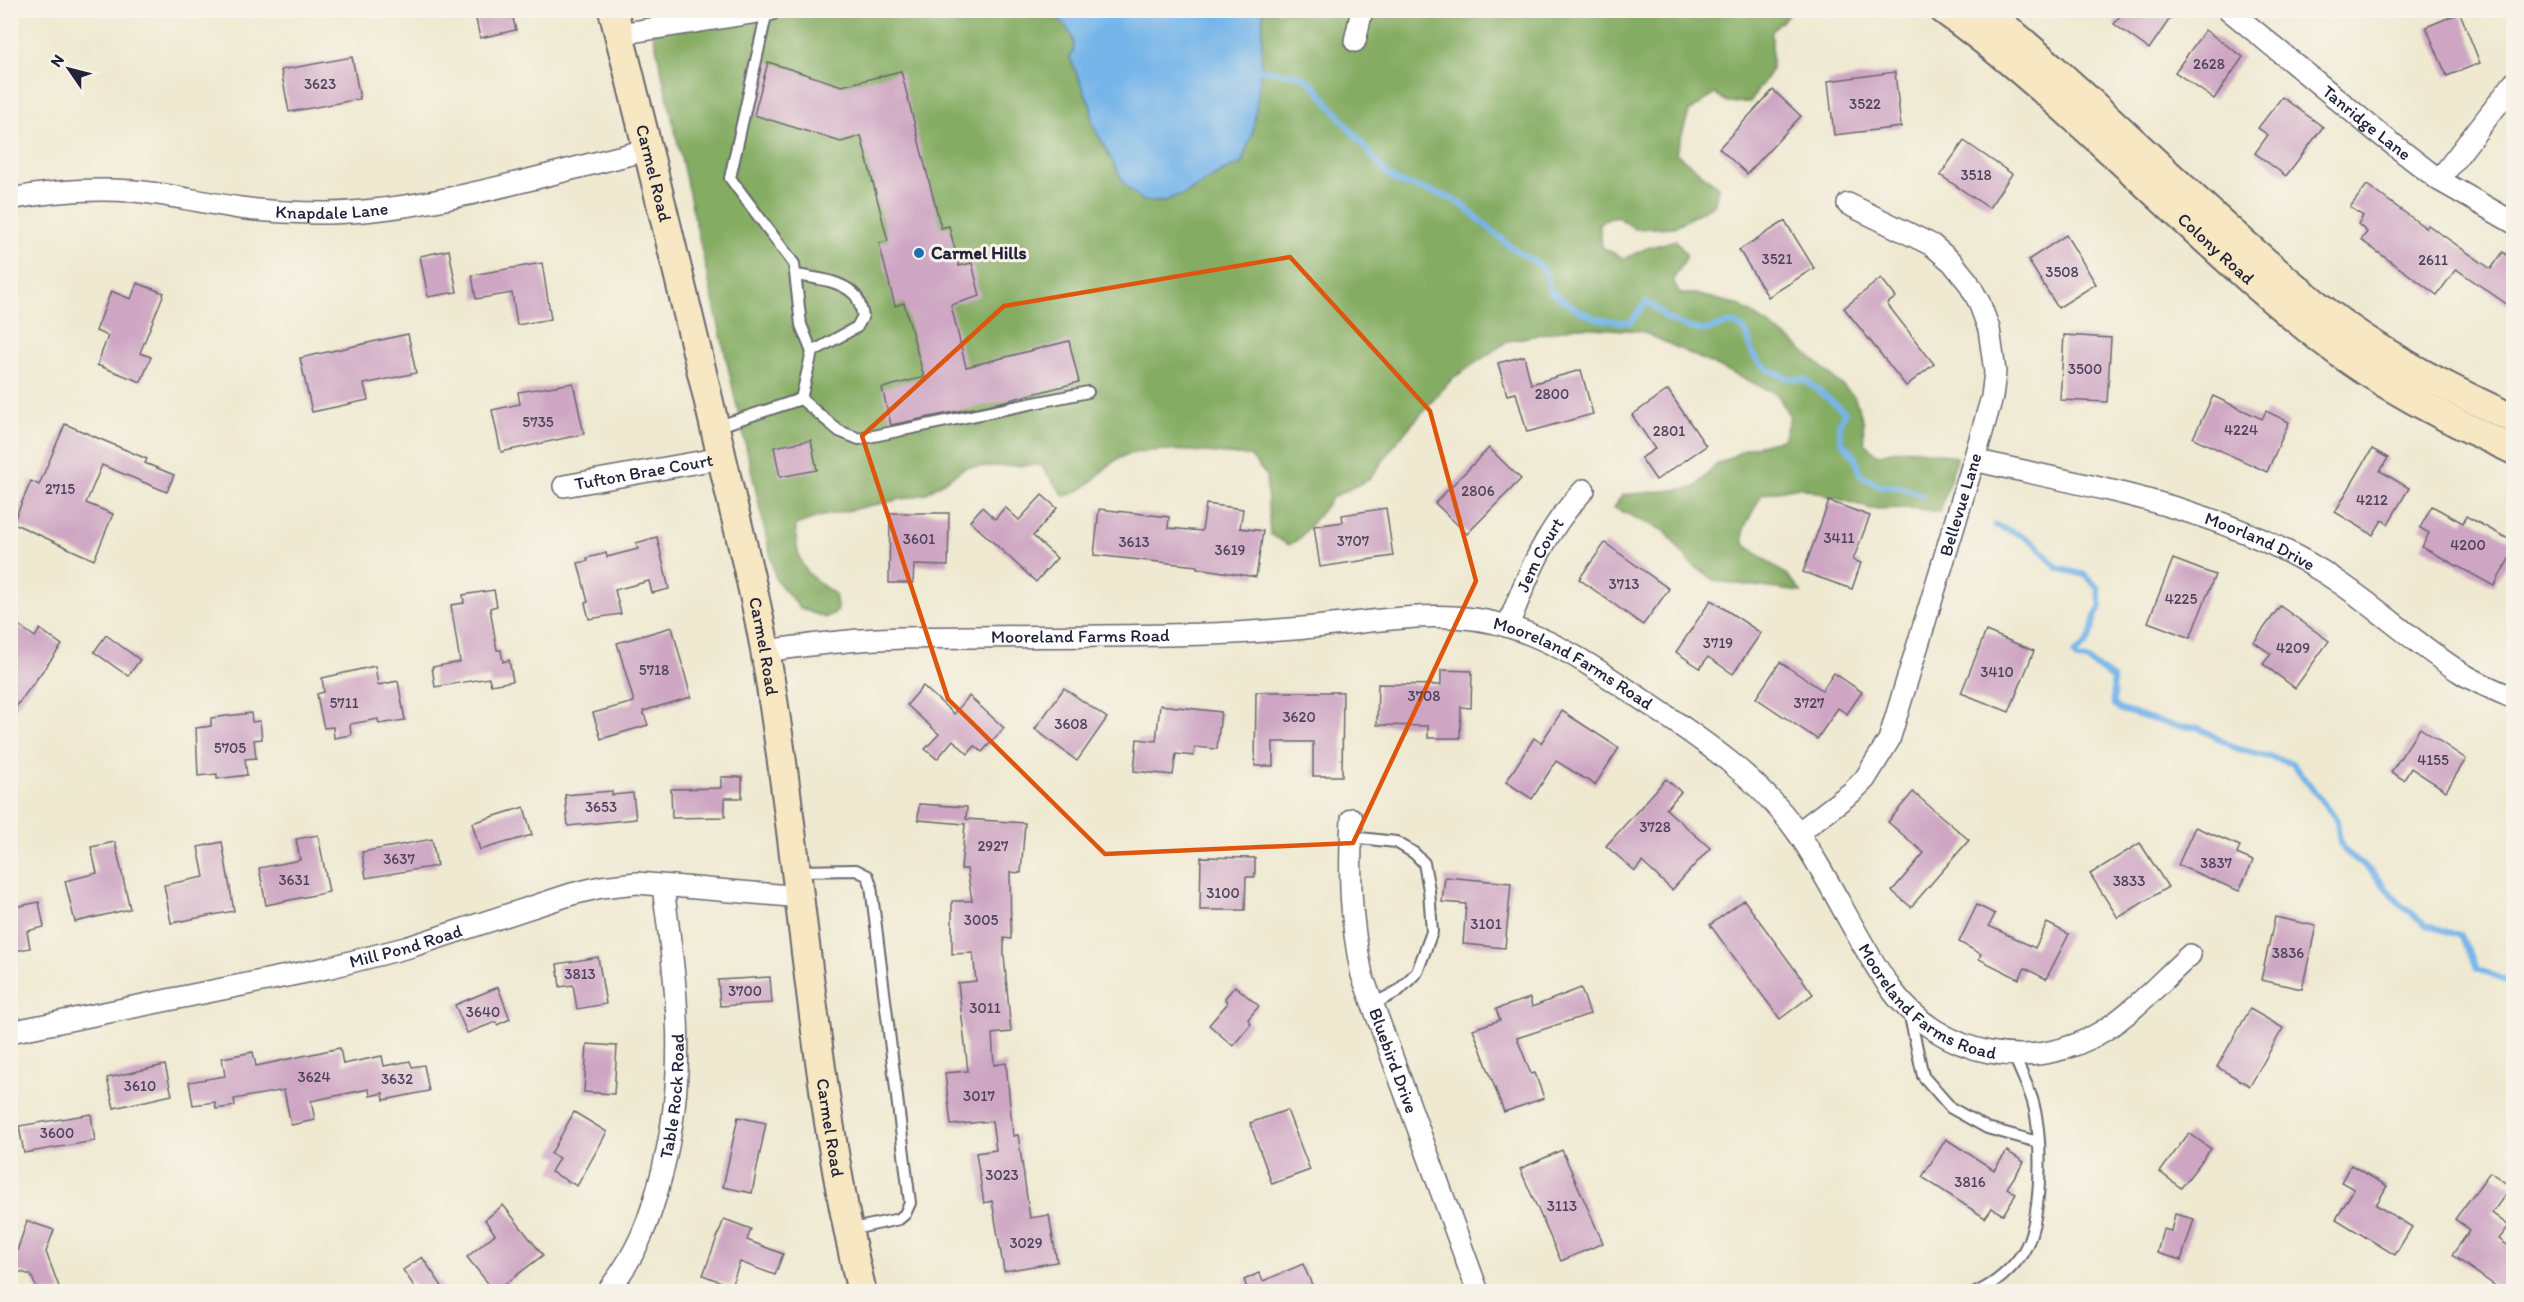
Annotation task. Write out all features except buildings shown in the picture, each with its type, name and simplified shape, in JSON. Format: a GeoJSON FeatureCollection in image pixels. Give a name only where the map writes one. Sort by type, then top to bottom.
{"type":"FeatureCollection","features":[{"type":"Feature","properties":{"kind":"main road","name":"Colony Road"},"geometry":{"type":"LineString","coordinates":[[1944,10],[2009,61],[2262,290],[2323,340],[2428,408],[2514,450]]}},
{"type":"Feature","properties":{"kind":"main road","name":"Colony Road"},"geometry":{"type":"LineString","coordinates":[[1984,10],[2262,259],[2323,309],[2428,377],[2514,419]]}},
{"type":"Feature","properties":{"kind":"main road","name":"Carmel Road"},"geometry":{"type":"LineString","coordinates":[[616,22],[716,427],[765,651],[799,884],[824,1086],[848,1230],[862,1292]]}},
{"type":"Feature","properties":{"kind":"street"},"geometry":{"type":"LineString","coordinates":[[1355,41],[1362,10]]}},
{"type":"Feature","properties":{"kind":"street","name":"Tanridge Lane"},"geometry":{"type":"LineString","coordinates":[[2229,10],[2376,132],[2439,180],[2514,223]]}},
{"type":"Feature","properties":{"kind":"street"},"geometry":{"type":"LineString","coordinates":[[616,22],[768,11]]}},
{"type":"Feature","properties":{"kind":"street"},"geometry":{"type":"LineString","coordinates":[[2439,180],[2514,83]]}},
{"type":"Feature","properties":{"kind":"street","name":"Knapdale Lane"},"geometry":{"type":"LineString","coordinates":[[10,199],[90,189],[135,191],[243,208],[326,213],[387,209],[427,203],[648,150]]}},
{"type":"Feature","properties":{"kind":"street","name":"Bellevue Lane"},"geometry":{"type":"LineString","coordinates":[[1798,833],[1852,792],[1865,779],[1889,740],[1974,460],[1992,397],[1995,372],[1989,329],[1979,302],[1957,268],[1932,245],[1848,204]]}},
{"type":"Feature","properties":{"kind":"street","name":"Tufton Brae Court"},"geometry":{"type":"LineString","coordinates":[[564,486],[722,459]]}},
{"type":"Feature","properties":{"kind":"street","name":"Moorland Drive"},"geometry":{"type":"LineString","coordinates":[[1974,460],[2161,504],[2214,519],[2271,543],[2320,570],[2368,602],[2420,645],[2462,673],[2514,698]]}},
{"type":"Feature","properties":{"kind":"street","name":"Jem Court"},"geometry":{"type":"LineString","coordinates":[[1508,626],[1534,559],[1550,533],[1584,490]]}},
{"type":"Feature","properties":{"kind":"street","name":"Mooreland Farms Road"},"geometry":{"type":"LineString","coordinates":[[765,651],[842,641],[1238,632],[1319,627],[1414,616],[1471,618],[1508,626],[1551,642],[1590,664],[1736,766],[1770,799],[1798,833],[1891,989],[1929,1027],[1946,1037],[1974,1049],[2029,1056],[2076,1045],[2105,1030],[2135,1007],[2190,955]]}},
{"type":"Feature","properties":{"kind":"street","name":"Bluebird Drive"},"geometry":{"type":"LineString","coordinates":[[1352,828],[1349,880],[1352,928],[1362,975],[1478,1292]]}},
{"type":"Feature","properties":{"kind":"street","name":"Mill Pond Road"},"geometry":{"type":"LineString","coordinates":[[10,1032],[332,967],[409,947],[600,887],[637,883],[663,887],[799,884]]}},
{"type":"Feature","properties":{"kind":"street","name":"Table Rock Road"},"geometry":{"type":"LineString","coordinates":[[607,1292],[623,1271],[643,1237],[666,1156],[676,1107],[679,1069],[678,1012],[663,887]]}},
{"type":"Feature","properties":{"kind":"lane"},"geometry":{"type":"LineString","coordinates":[[768,11],[730,177],[794,264],[801,325],[812,352],[801,399]]}},
{"type":"Feature","properties":{"kind":"lane"},"geometry":{"type":"LineString","coordinates":[[796,275],[821,279],[848,290],[856,295],[863,316],[857,327],[812,352]]}},
{"type":"Feature","properties":{"kind":"lane"},"geometry":{"type":"LineString","coordinates":[[801,399],[839,431],[860,439],[1088,392]]}},
{"type":"Feature","properties":{"kind":"lane"},"geometry":{"type":"LineString","coordinates":[[716,427],[801,399]]}},
{"type":"Feature","properties":{"kind":"lane"},"geometry":{"type":"LineString","coordinates":[[1352,828],[1396,842],[1414,853],[1424,863],[1429,890],[1432,932],[1417,972],[1398,991],[1372,1005]]}},
{"type":"Feature","properties":{"kind":"lane"},"geometry":{"type":"LineString","coordinates":[[799,884],[856,870],[868,876],[871,886],[910,1203],[905,1214],[899,1219],[848,1230]]}},
{"type":"Feature","properties":{"kind":"lane"},"geometry":{"type":"LineString","coordinates":[[1909,1008],[1923,1076],[1950,1108],[1986,1128],[2038,1142]]}},
{"type":"Feature","properties":{"kind":"lane"},"geometry":{"type":"LineString","coordinates":[[1977,1292],[1992,1286],[2022,1254],[2036,1215],[2041,1159],[2033,1103],[2014,1055]]}},
{"type":"Feature","properties":{"kind":"highlighted area"},"geometry":{"type":"Polygon","coordinates":[[[1290,257],[1430,411],[1476,581],[1353,843],[1105,854],[948,699],[862,436],[1004,306],[1290,257]]]}},
{"type":"Feature","properties":{"kind":"green space"},"geometry":{"type":"Polygon","coordinates":[[[1632,10],[1651,12],[1664,10],[1793,11],[1772,31],[1772,69],[1750,102],[1729,103],[1715,94],[1689,112],[1676,153],[1718,187],[1715,204],[1674,227],[1635,229],[1616,216],[1599,223],[1602,247],[1624,259],[1647,248],[1676,240],[1687,256],[1673,280],[1680,294],[1696,294],[1739,305],[1792,341],[1854,396],[1863,420],[1864,443],[1878,455],[1908,449],[1957,457],[1940,512],[1912,508],[1872,509],[1799,487],[1762,494],[1744,528],[1744,544],[1788,576],[1801,592],[1715,581],[1690,563],[1665,531],[1614,508],[1622,495],[1694,488],[1716,465],[1748,448],[1783,439],[1790,417],[1777,394],[1641,331],[1576,327],[1508,341],[1452,379],[1398,440],[1370,479],[1333,497],[1300,538],[1289,545],[1270,534],[1266,475],[1250,456],[1162,450],[1128,455],[1116,460],[1087,486],[1064,496],[1041,465],[966,467],[925,494],[818,517],[796,525],[797,550],[804,567],[816,580],[835,594],[838,611],[825,618],[800,608],[776,580],[648,11],[1056,11],[1057,18],[1072,36],[1074,47],[1070,58],[1091,107],[1092,123],[1143,201],[1164,202],[1176,196],[1182,196],[1223,171],[1242,164],[1261,70],[1263,11],[1632,10]]]}},
{"type":"Feature","properties":{"kind":"water"},"geometry":{"type":"Polygon","coordinates":[[[1056,11],[1263,11],[1261,70],[1253,131],[1241,164],[1223,171],[1182,196],[1176,196],[1164,202],[1143,201],[1125,185],[1092,123],[1091,107],[1070,58],[1074,47],[1072,36],[1057,18],[1056,11]]]}},
{"type":"Feature","properties":{"kind":"waterway"},"geometry":{"type":"LineString","coordinates":[[1256,66],[1261,70],[1299,75],[1312,83],[1386,173],[1398,182],[1446,196],[1461,204],[1511,247],[1541,266],[1547,275],[1549,290],[1587,315],[1607,321],[1631,322],[1646,302],[1668,319],[1695,329],[1709,330],[1729,324],[1739,326],[1747,335],[1757,360],[1769,370],[1805,380],[1845,412],[1839,425],[1841,441],[1854,456],[1861,475],[1879,486],[1900,487],[1922,495]]}},
{"type":"Feature","properties":{"kind":"waterway"},"geometry":{"type":"LineString","coordinates":[[1995,525],[2023,536],[2037,545],[2057,568],[2085,575],[2098,588],[2101,606],[2096,613],[2091,636],[2074,654],[2077,659],[2087,660],[2113,679],[2114,705],[2121,710],[2172,725],[2199,728],[2235,748],[2292,763],[2337,820],[2340,843],[2345,851],[2371,871],[2401,905],[2426,925],[2461,936],[2477,969],[2514,984]]}},
{"type":"Feature","properties":{"kind":"place","name":"Carmel Hills"},"geometry":{"type":"Point","coordinates":[919,253]}}]}
